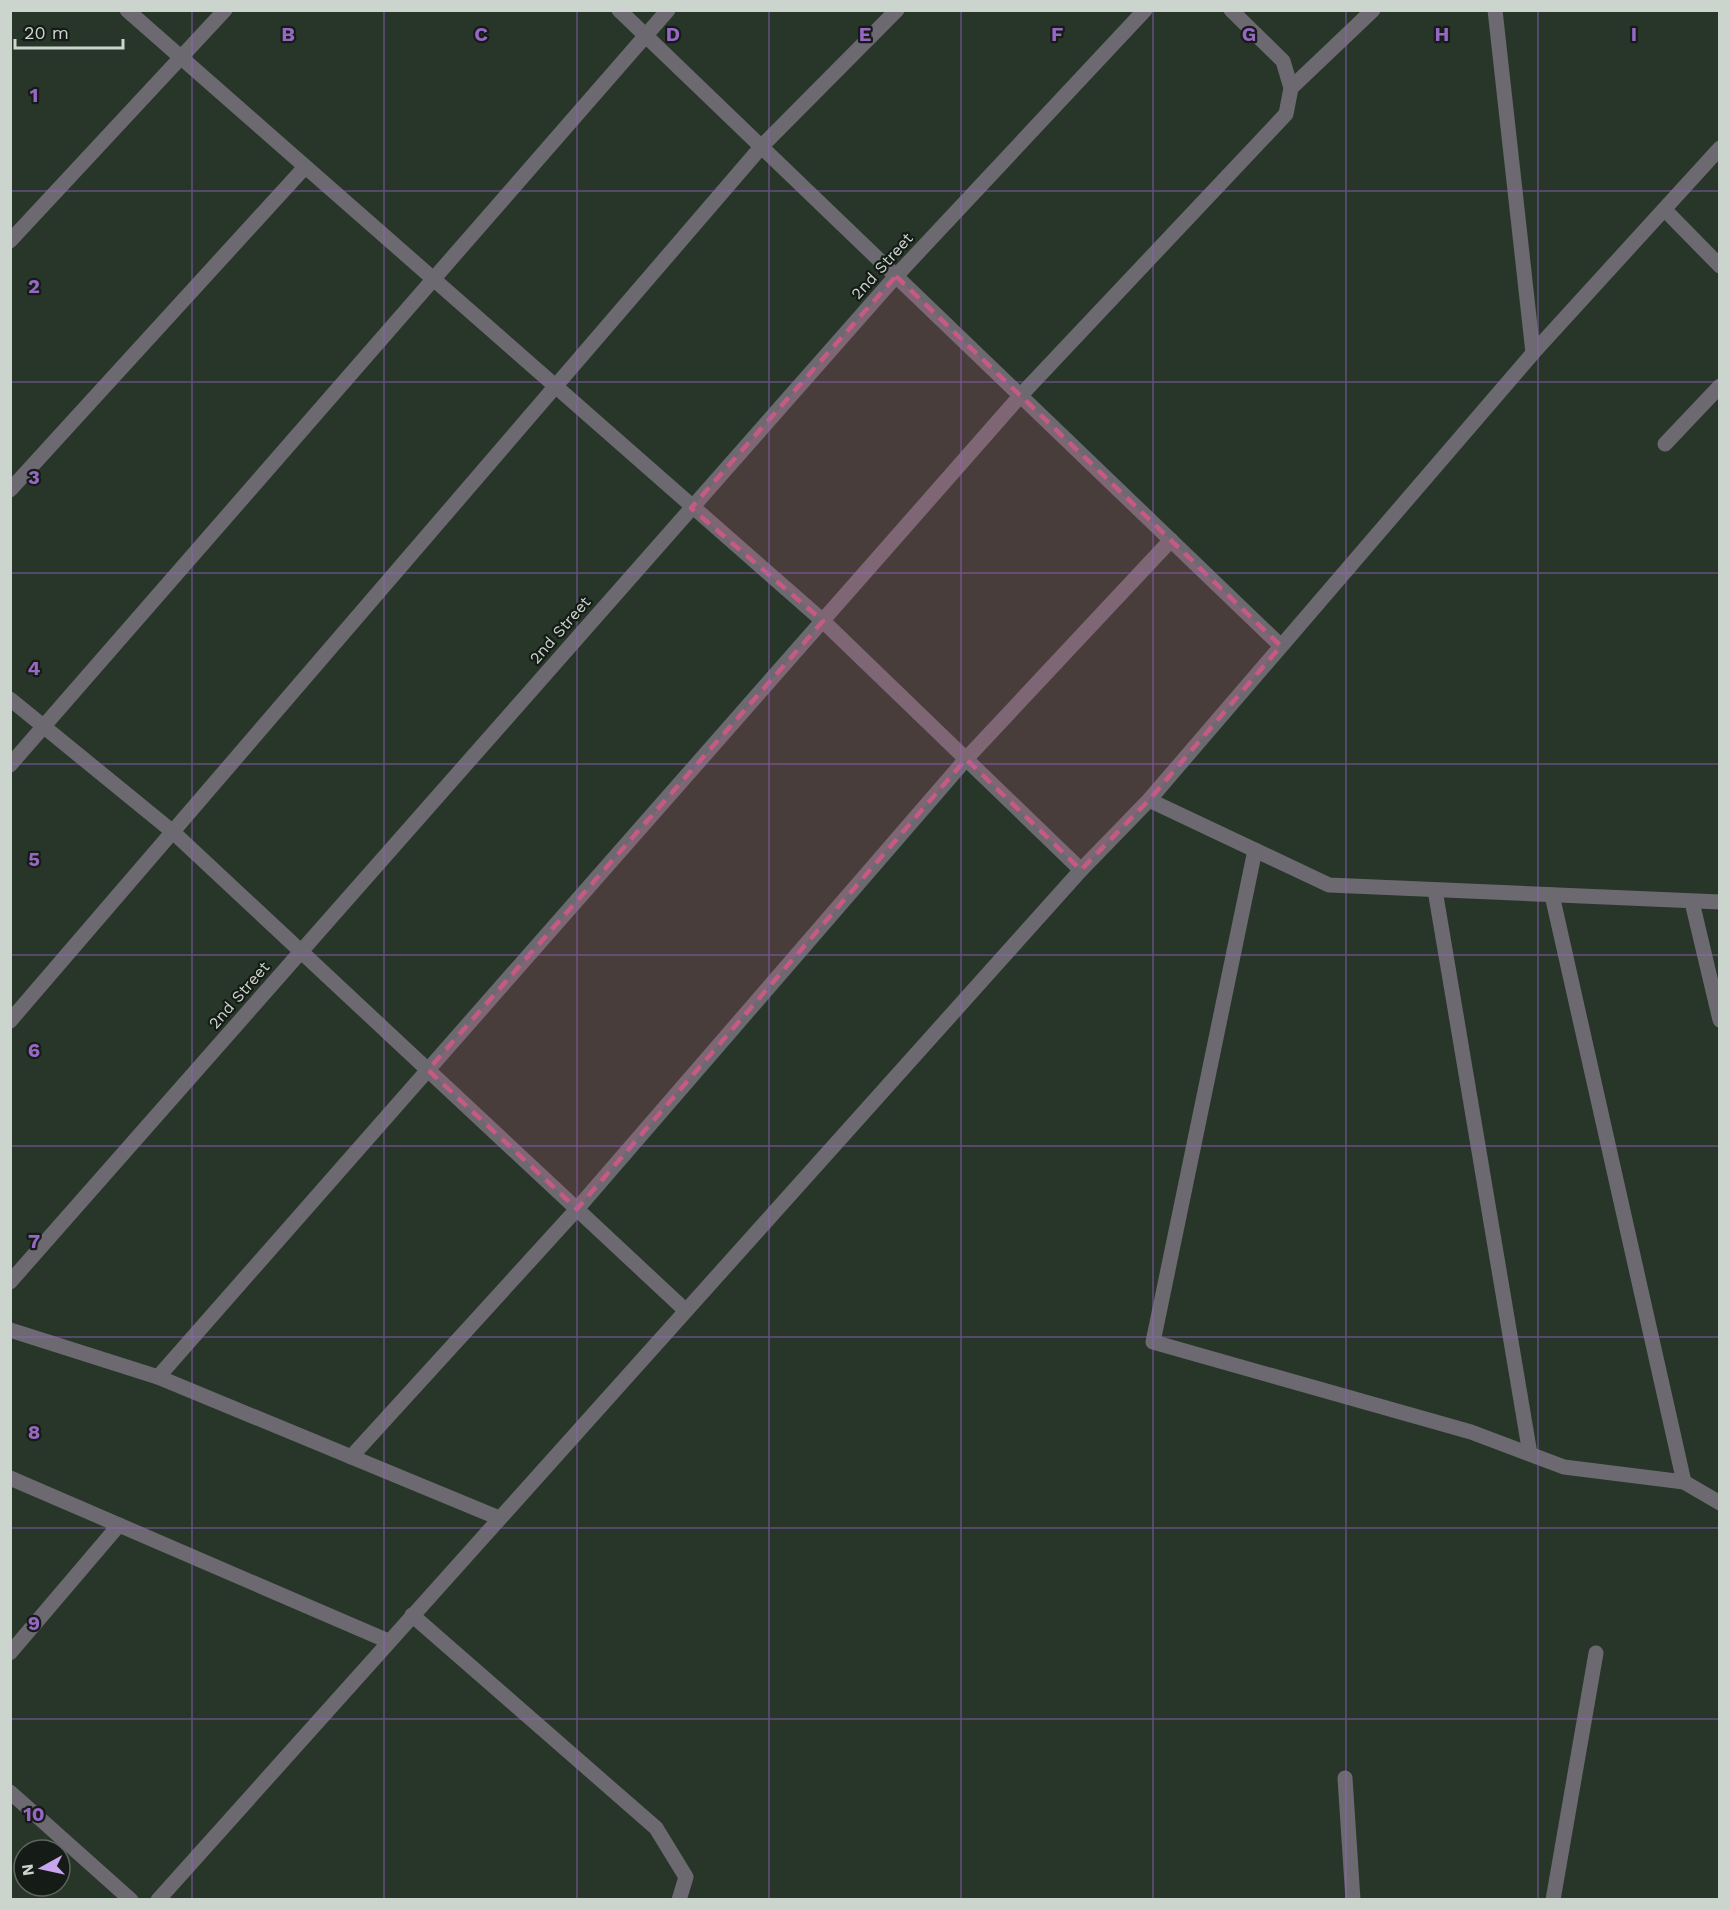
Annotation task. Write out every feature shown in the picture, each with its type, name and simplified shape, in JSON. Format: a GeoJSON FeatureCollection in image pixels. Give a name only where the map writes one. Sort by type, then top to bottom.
{"type":"FeatureCollection","features":[{"type":"Feature","properties":{"kind":"street"},"geometry":{"type":"LineString","coordinates":[[127,10],[691,508],[823,621],[1081,870]]}},
{"type":"Feature","properties":{"kind":"street"},"geometry":{"type":"LineString","coordinates":[[10,242],[225,10]]}},
{"type":"Feature","properties":{"kind":"street"},"geometry":{"type":"LineString","coordinates":[[619,10],[1281,646]]}},
{"type":"Feature","properties":{"kind":"street"},"geometry":{"type":"LineString","coordinates":[[10,765],[668,10]]}},
{"type":"Feature","properties":{"kind":"street"},"geometry":{"type":"LineString","coordinates":[[10,1021],[762,146],[897,10]]}},
{"type":"Feature","properties":{"kind":"street","name":"2nd Street"},"geometry":{"type":"LineString","coordinates":[[10,1282],[896,276],[1145,10]]}},
{"type":"Feature","properties":{"kind":"street"},"geometry":{"type":"LineString","coordinates":[[158,1377],[1021,395],[1286,114],[1291,88],[1283,61],[1231,10]]}},
{"type":"Feature","properties":{"kind":"street"},"geometry":{"type":"LineString","coordinates":[[1291,88],[1373,10]]}},
{"type":"Feature","properties":{"kind":"street"},"geometry":{"type":"LineString","coordinates":[[1495,10],[1533,353]]}},
{"type":"Feature","properties":{"kind":"street"},"geometry":{"type":"LineString","coordinates":[[158,1899],[1081,870],[1149,800],[1533,353],[1719,148]]}},
{"type":"Feature","properties":{"kind":"street"},"geometry":{"type":"LineString","coordinates":[[10,490],[304,167]]}},
{"type":"Feature","properties":{"kind":"street"},"geometry":{"type":"LineString","coordinates":[[1665,210],[1719,266]]}},
{"type":"Feature","properties":{"kind":"street"},"geometry":{"type":"LineString","coordinates":[[1665,444],[1719,386]]}},
{"type":"Feature","properties":{"kind":"street"},"geometry":{"type":"LineString","coordinates":[[351,1457],[577,1209],[966,759],[1171,540]]}},
{"type":"Feature","properties":{"kind":"street"},"geometry":{"type":"LineString","coordinates":[[10,699],[173,832],[685,1310]]}},
{"type":"Feature","properties":{"kind":"street"},"geometry":{"type":"LineString","coordinates":[[1149,800],[1329,885],[1719,902]]}},
{"type":"Feature","properties":{"kind":"street"},"geometry":{"type":"LineString","coordinates":[[1255,850],[1153,1342],[1471,1432],[1564,1467],[1684,1482],[1719,1503]]}},
{"type":"Feature","properties":{"kind":"street"},"geometry":{"type":"LineString","coordinates":[[1435,890],[1530,1454]]}},
{"type":"Feature","properties":{"kind":"street"},"geometry":{"type":"LineString","coordinates":[[1552,895],[1684,1482]]}},
{"type":"Feature","properties":{"kind":"street"},"geometry":{"type":"LineString","coordinates":[[1692,902],[1719,1020]]}},
{"type":"Feature","properties":{"kind":"street"},"geometry":{"type":"LineString","coordinates":[[10,1330],[158,1377],[499,1518]]}},
{"type":"Feature","properties":{"kind":"street"},"geometry":{"type":"LineString","coordinates":[[10,1478],[388,1641]]}},
{"type":"Feature","properties":{"kind":"street"},"geometry":{"type":"LineString","coordinates":[[10,1653],[119,1525]]}},
{"type":"Feature","properties":{"kind":"street"},"geometry":{"type":"LineString","coordinates":[[412,1615],[656,1828],[686,1876],[679,1899]]}},
{"type":"Feature","properties":{"kind":"street"},"geometry":{"type":"LineString","coordinates":[[1553,1899],[1596,1653]]}},
{"type":"Feature","properties":{"kind":"street"},"geometry":{"type":"LineString","coordinates":[[1345,1778],[1353,1899]]}},
{"type":"Feature","properties":{"kind":"street"},"geometry":{"type":"LineString","coordinates":[[10,1792],[131,1899]]}},
{"type":"Feature","properties":{"kind":"highlighted area"},"geometry":{"type":"Polygon","coordinates":[[[896,276],[1281,646],[1149,800],[1081,870],[966,759],[577,1209],[428,1070],[823,621],[691,508],[896,276]]]}}]}
